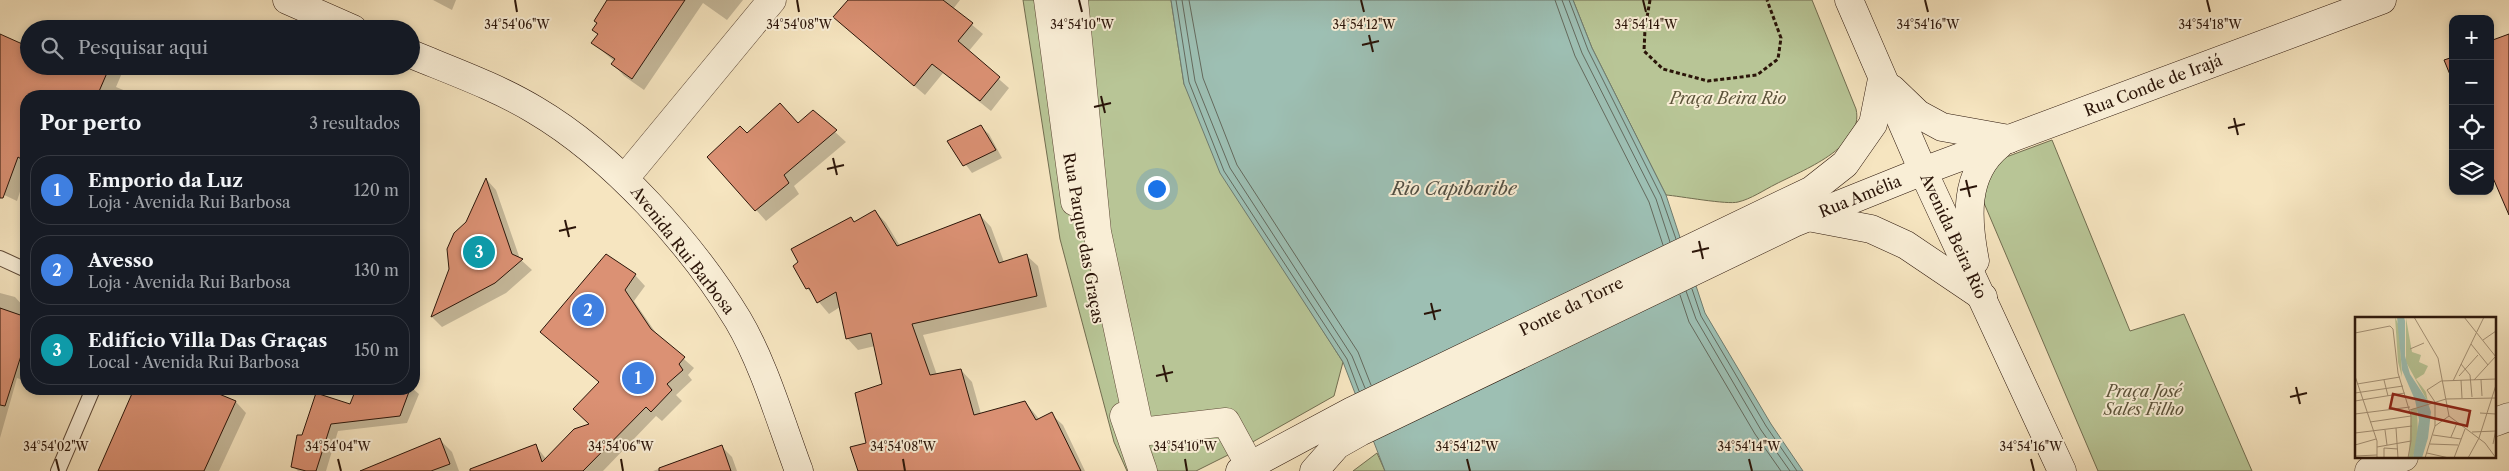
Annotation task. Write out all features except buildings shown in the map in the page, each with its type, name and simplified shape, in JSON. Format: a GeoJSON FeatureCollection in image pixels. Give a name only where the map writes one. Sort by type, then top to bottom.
{"type":"FeatureCollection","features":[{"type":"Feature","properties":{"kind":"main road"},"geometry":{"type":"LineString","coordinates":[[287,0],[321,7],[340,20]]}},
{"type":"Feature","properties":{"kind":"main road"},"geometry":{"type":"LineString","coordinates":[[625,178],[772,0]]}},
{"type":"Feature","properties":{"kind":"main road","name":"Rua Parque das Graças"},"geometry":{"type":"LineString","coordinates":[[1048,0],[1077,215],[1100,330],[1128,428],[1143,471]]}},
{"type":"Feature","properties":{"kind":"main road"},"geometry":{"type":"LineString","coordinates":[[1074,0],[1097,232],[1140,432],[1226,422],[1245,468],[1356,422]]}},
{"type":"Feature","properties":{"kind":"main road","name":"Avenida Beira Rio"},"geometry":{"type":"LineString","coordinates":[[1849,0],[1923,171],[2062,471]]}},
{"type":"Feature","properties":{"kind":"main road","name":"Rua Conde de Irajá"},"geometry":{"type":"LineString","coordinates":[[1923,171],[2382,0]]}},
{"type":"Feature","properties":{"kind":"main road","name":"Avenida Rui Barbosa"},"geometry":{"type":"LineString","coordinates":[[420,58],[534,110],[574,136],[625,178],[712,281],[739,322],[764,376],[798,471]]}},
{"type":"Feature","properties":{"kind":"main road"},"geometry":{"type":"LineString","coordinates":[[1882,79],[1918,114],[1942,127],[2011,139]]}},
{"type":"Feature","properties":{"kind":"main road","name":"Rua Amélia"},"geometry":{"type":"LineString","coordinates":[[1798,213],[1812,190],[1832,176],[1856,150],[1873,124],[1882,79]]}},
{"type":"Feature","properties":{"kind":"main road"},"geometry":{"type":"LineString","coordinates":[[1983,297],[1970,232],[1971,190],[1980,164],[1999,145],[2011,139]]}},
{"type":"Feature","properties":{"kind":"main road","name":"Rua Amélia"},"geometry":{"type":"LineString","coordinates":[[1798,213],[1923,171]]}},
{"type":"Feature","properties":{"kind":"main road"},"geometry":{"type":"LineString","coordinates":[[1798,213],[1870,229],[1906,245],[1983,297]]}},
{"type":"Feature","properties":{"kind":"main road","name":"Ponte da Torre"},"geometry":{"type":"LineString","coordinates":[[1356,422],[1798,213]]}},
{"type":"Feature","properties":{"kind":"main road"},"geometry":{"type":"LineString","coordinates":[[2496,422],[2509,417]]}},
{"type":"Feature","properties":{"kind":"main road"},"geometry":{"type":"LineString","coordinates":[[1314,471],[1356,422]]}},
{"type":"Feature","properties":{"kind":"main road"},"geometry":{"type":"LineString","coordinates":[[2368,471],[2401,458]]}},
{"type":"Feature","properties":{"kind":"lane"},"geometry":{"type":"LineString","coordinates":[[0,258],[20,267]]}},
{"type":"Feature","properties":{"kind":"lane"},"geometry":{"type":"LineString","coordinates":[[58,471],[90,395]]}},
{"type":"Feature","properties":{"kind":"path"},"geometry":{"type":"LineString","coordinates":[[1650,0],[1645,29],[1644,51],[1663,70],[1708,80],[1757,75],[1778,59],[1781,38],[1768,0]]}},
{"type":"Feature","properties":{"kind":"green space"},"geometry":{"type":"Polygon","coordinates":[[[1023,0],[1171,0],[1184,84],[1286,273],[1343,362],[1334,396],[1242,448],[1196,471],[1127,471],[1114,442],[1060,239],[1023,0]]]}},
{"type":"Feature","properties":{"kind":"green space","name":"Praça Beira Rio"},"geometry":{"type":"Polygon","coordinates":[[[1573,0],[1812,0],[1856,109],[1856,123],[1851,135],[1829,156],[1815,165],[1743,201],[1733,203],[1666,195],[1592,48],[1573,0]]]}},
{"type":"Feature","properties":{"kind":"green space","name":"Praça José Sales Filho"},"geometry":{"type":"Polygon","coordinates":[[[2052,140],[2130,331],[2184,314],[2252,471],[2098,471],[1983,197],[1990,163],[2052,140]]]}},
{"type":"Feature","properties":{"kind":"green space"},"geometry":{"type":"Polygon","coordinates":[[[1377,453],[1385,471],[1353,471],[1377,453]]]}},
{"type":"Feature","properties":{"kind":"water","name":"Rio Capibaribe"},"geometry":{"type":"Polygon","coordinates":[[[1171,0],[1573,0],[1592,48],[1666,195],[1705,313],[1771,424],[1803,471],[1385,471],[1343,362],[1220,173],[1184,84],[1171,0]]]}},
{"type":"Feature","properties":{"kind":"place","name":"Edifício Villa Das Graças"},"geometry":{"type":"Point","coordinates":[479,252]}},
{"type":"Feature","properties":{"kind":"place","name":"Avesso"},"geometry":{"type":"Point","coordinates":[588,310]}},
{"type":"Feature","properties":{"kind":"place","name":"Emporio da Luz"},"geometry":{"type":"Point","coordinates":[638,378]}}]}
